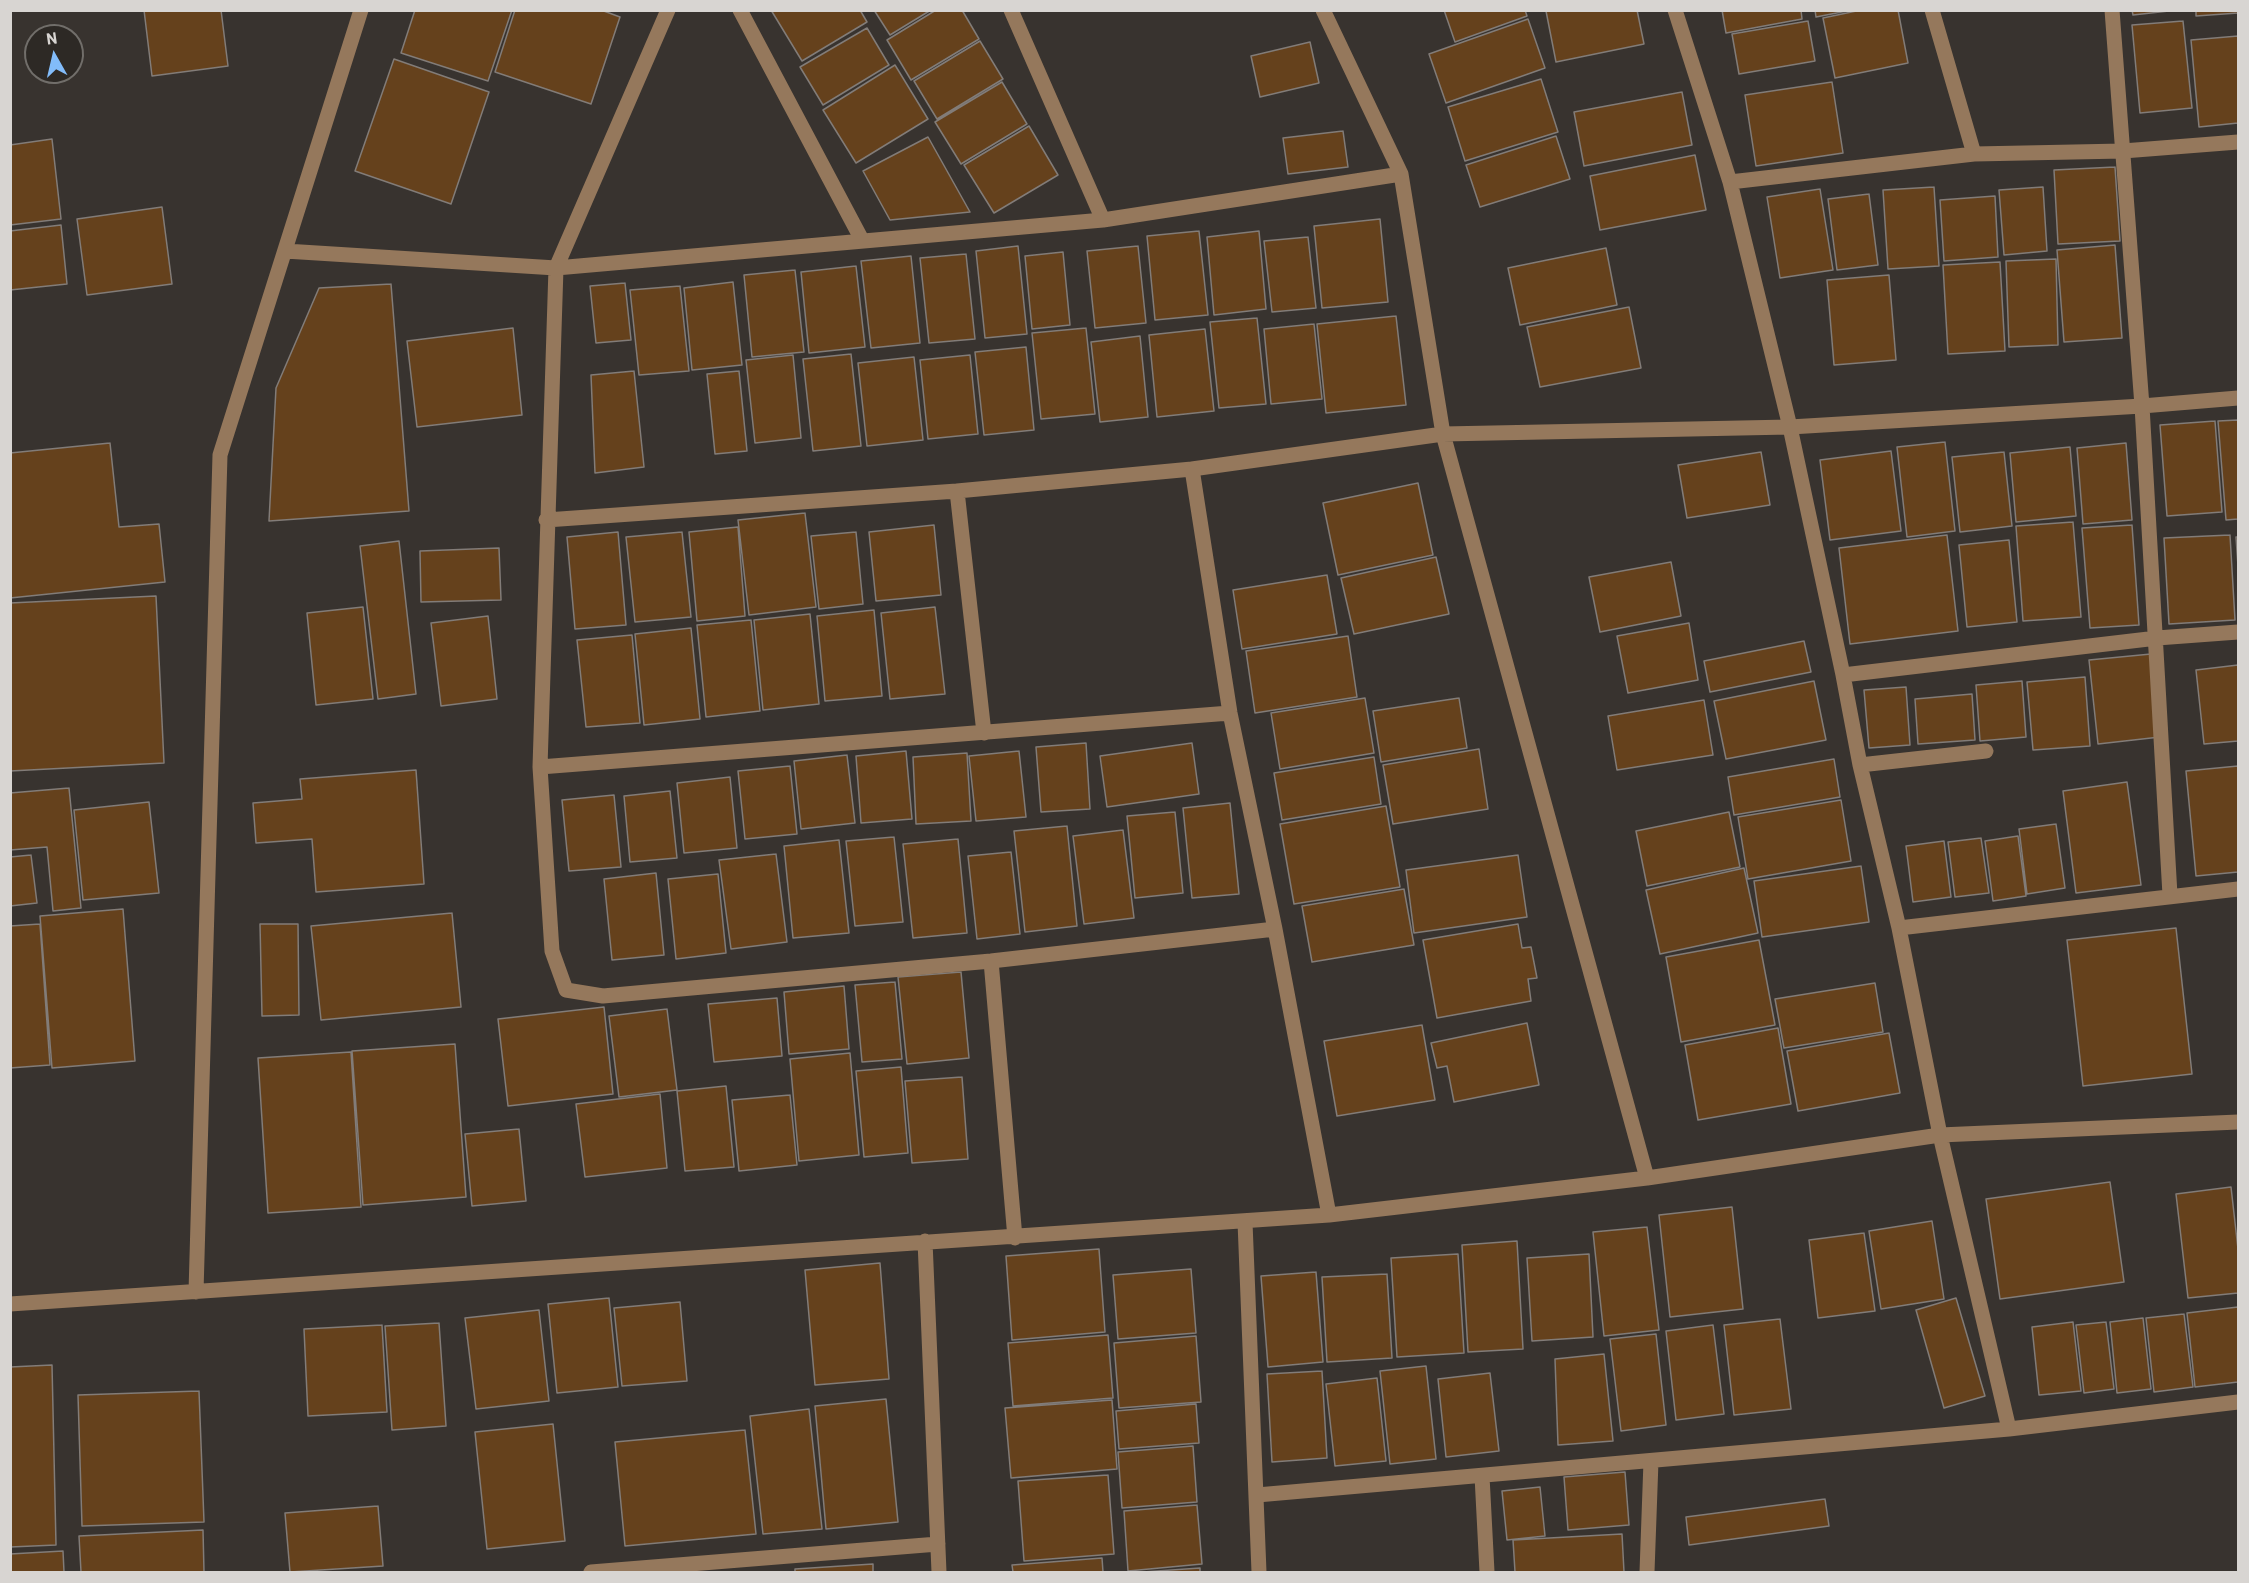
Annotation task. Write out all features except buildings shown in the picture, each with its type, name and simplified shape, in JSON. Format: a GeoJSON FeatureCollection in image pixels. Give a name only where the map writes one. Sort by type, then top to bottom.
{"type":"FeatureCollection","features":[{"type":"Feature","properties":{"kind":"street"},"geometry":{"type":"LineString","coordinates":[[196,1292],[220,455],[361,10]]}},
{"type":"Feature","properties":{"kind":"street"},"geometry":{"type":"LineString","coordinates":[[668,10],[556,268],[546,520],[540,767],[552,951],[566,990],[603,996],[991,961],[1275,929]]}},
{"type":"Feature","properties":{"kind":"street"},"geometry":{"type":"LineString","coordinates":[[740,10],[862,240]]}},
{"type":"Feature","properties":{"kind":"street"},"geometry":{"type":"LineString","coordinates":[[1011,10],[1103,220]]}},
{"type":"Feature","properties":{"kind":"street"},"geometry":{"type":"LineString","coordinates":[[1323,10],[1401,174],[1443,434],[1647,1178]]}},
{"type":"Feature","properties":{"kind":"street"},"geometry":{"type":"LineString","coordinates":[[1675,10],[1730,182],[1790,427],[1860,765],[1899,928],[1940,1135],[2010,1429]]}},
{"type":"Feature","properties":{"kind":"street"},"geometry":{"type":"LineString","coordinates":[[1932,10],[1974,154]]}},
{"type":"Feature","properties":{"kind":"street"},"geometry":{"type":"LineString","coordinates":[[2112,10],[2142,406],[2170,895]]}},
{"type":"Feature","properties":{"kind":"street"},"geometry":{"type":"LineString","coordinates":[[1730,182],[1974,154],[2123,151],[2238,142]]}},
{"type":"Feature","properties":{"kind":"street"},"geometry":{"type":"LineString","coordinates":[[285,251],[556,268],[1103,220],[1401,174]]}},
{"type":"Feature","properties":{"kind":"street"},"geometry":{"type":"LineString","coordinates":[[546,520],[957,491],[1192,469],[1443,434],[1790,427],[2238,398]]}},
{"type":"Feature","properties":{"kind":"street"},"geometry":{"type":"LineString","coordinates":[[1192,469],[1230,713],[1275,929],[1329,1215]]}},
{"type":"Feature","properties":{"kind":"street"},"geometry":{"type":"LineString","coordinates":[[957,491],[984,733]]}},
{"type":"Feature","properties":{"kind":"street"},"geometry":{"type":"LineString","coordinates":[[1843,675],[2157,638],[2238,632]]}},
{"type":"Feature","properties":{"kind":"street"},"geometry":{"type":"LineString","coordinates":[[540,767],[1230,713]]}},
{"type":"Feature","properties":{"kind":"street"},"geometry":{"type":"LineString","coordinates":[[1860,765],[1986,751]]}},
{"type":"Feature","properties":{"kind":"street"},"geometry":{"type":"LineString","coordinates":[[1899,928],[2170,895],[2238,889]]}},
{"type":"Feature","properties":{"kind":"street"},"geometry":{"type":"LineString","coordinates":[[991,961],[1016,1238]]}},
{"type":"Feature","properties":{"kind":"street"},"geometry":{"type":"LineString","coordinates":[[10,1304],[925,1241],[1016,1238],[1329,1215],[1647,1178],[1940,1135],[2238,1122]]}},
{"type":"Feature","properties":{"kind":"street"},"geometry":{"type":"LineString","coordinates":[[1245,1221],[1257,1495],[1258,1572]]}},
{"type":"Feature","properties":{"kind":"street"},"geometry":{"type":"LineString","coordinates":[[925,1241],[939,1572]]}},
{"type":"Feature","properties":{"kind":"street"},"geometry":{"type":"LineString","coordinates":[[1257,1495],[2010,1429],[2238,1402]]}},
{"type":"Feature","properties":{"kind":"street"},"geometry":{"type":"LineString","coordinates":[[1647,1572],[1651,1461]]}},
{"type":"Feature","properties":{"kind":"street"},"geometry":{"type":"LineString","coordinates":[[1482,1476],[1487,1572]]}},
{"type":"Feature","properties":{"kind":"street"},"geometry":{"type":"LineString","coordinates":[[591,1572],[681,1569],[938,1544]]}}]}
